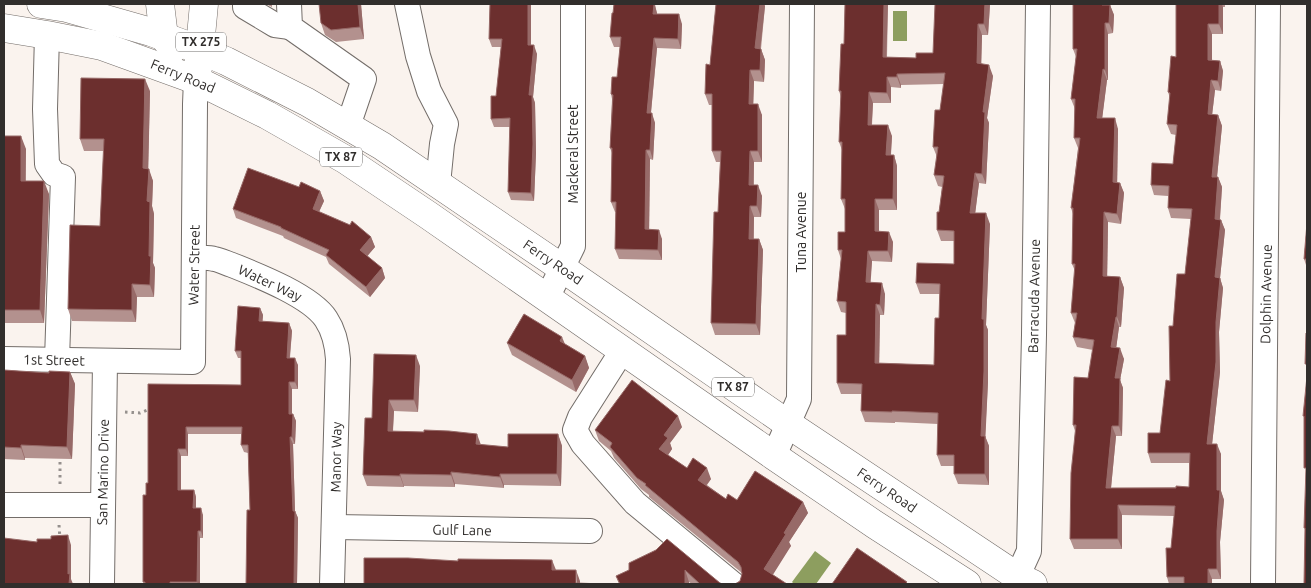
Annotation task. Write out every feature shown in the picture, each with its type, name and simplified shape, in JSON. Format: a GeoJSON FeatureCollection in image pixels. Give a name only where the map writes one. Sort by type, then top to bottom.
{"type":"FeatureCollection","features":[{"type":"Feature","properties":{"kind":"main road","name":"Ferry Road"},"geometry":{"type":"LineString","coordinates":[[42,4],[67,8],[151,32],[200,50],[308,102],[382,146],[1022,582]]}},
{"type":"Feature","properties":{"kind":"main road","name":"TX 275"},"geometry":{"type":"LineString","coordinates":[[160,4],[164,37],[196,80]]}},
{"type":"Feature","properties":{"kind":"main road","name":"TX 275"},"geometry":{"type":"LineString","coordinates":[[196,80],[204,4]]}},
{"type":"Feature","properties":{"kind":"main road","name":"Ferry Road"},"geometry":{"type":"LineString","coordinates":[[4,28],[102,46],[196,80],[267,114],[346,160],[428,215],[774,456],[967,584]]}},
{"type":"Feature","properties":{"kind":"street"},"geometry":{"type":"LineString","coordinates":[[245,4],[245,7],[275,25],[290,27],[364,80],[348,126]]}},
{"type":"Feature","properties":{"kind":"street"},"geometry":{"type":"LineString","coordinates":[[289,4],[290,27]]}},
{"type":"Feature","properties":{"kind":"street"},"geometry":{"type":"LineString","coordinates":[[407,4],[418,56],[429,90],[446,124],[438,184]]}},
{"type":"Feature","properties":{"kind":"street","name":"Mackeral Street"},"geometry":{"type":"LineString","coordinates":[[547,298],[573,246],[573,4]]}},
{"type":"Feature","properties":{"kind":"street","name":"Tuna Avenue"},"geometry":{"type":"LineString","coordinates":[[774,456],[799,399],[802,4]]}},
{"type":"Feature","properties":{"kind":"street","name":"Barracuda Avenue"},"geometry":{"type":"LineString","coordinates":[[1022,582],[1029,551],[1034,344],[1038,4]]}},
{"type":"Feature","properties":{"kind":"street","name":"Dolphin Avenue"},"geometry":{"type":"LineString","coordinates":[[1263,584],[1268,4]]}},
{"type":"Feature","properties":{"kind":"street"},"geometry":{"type":"LineString","coordinates":[[47,35],[45,109],[47,164],[54,174],[63,177],[58,360]]}},
{"type":"Feature","properties":{"kind":"street","name":"Water Street"},"geometry":{"type":"LineString","coordinates":[[105,361],[193,362],[196,80]]}},
{"type":"Feature","properties":{"kind":"street","name":"Water Way"},"geometry":{"type":"LineString","coordinates":[[194,258],[214,258],[252,273],[304,298],[325,318],[333,331]]}},
{"type":"Feature","properties":{"kind":"street","name":"Manor Way"},"geometry":{"type":"LineString","coordinates":[[332,584],[338,359],[333,331]]}},
{"type":"Feature","properties":{"kind":"street"},"geometry":{"type":"LineString","coordinates":[[622,351],[580,417],[575,430],[583,444],[635,504],[733,584]]}},
{"type":"Feature","properties":{"kind":"street","name":"1st Street"},"geometry":{"type":"LineString","coordinates":[[4,359],[105,361]]}},
{"type":"Feature","properties":{"kind":"street","name":"San Marino Drive"},"geometry":{"type":"LineString","coordinates":[[102,584],[105,361]]}},
{"type":"Feature","properties":{"kind":"street"},"geometry":{"type":"LineString","coordinates":[[4,505],[103,505]]}},
{"type":"Feature","properties":{"kind":"street","name":"Gulf Lane"},"geometry":{"type":"LineString","coordinates":[[334,528],[590,532]]}},
{"type":"Feature","properties":{"kind":"shaded area"},"geometry":{"type":"Polygon","coordinates":[[[893,11],[907,11],[907,41],[893,41],[893,11]]]}},
{"type":"Feature","properties":{"kind":"shaded area"},"geometry":{"type":"Polygon","coordinates":[[[815,551],[831,563],[816,584],[794,584],[792,582],[815,551]]]}},
{"type":"Feature","properties":{"kind":"building"},"geometry":{"type":"Polygon","coordinates":[[[319,4],[358,4],[360,27],[331,30],[321,23],[319,4]]]}},
{"type":"Feature","properties":{"kind":"building"},"geometry":{"type":"Polygon","coordinates":[[[490,4],[528,4],[528,45],[534,45],[529,95],[532,95],[533,144],[531,193],[508,192],[510,118],[491,119],[491,96],[496,96],[502,39],[489,39],[490,4]]]}},
{"type":"Feature","properties":{"kind":"building"},"geometry":{"type":"Polygon","coordinates":[[[614,4],[654,4],[653,14],[679,14],[678,39],[654,38],[647,113],[652,113],[650,150],[646,150],[645,229],[659,230],[658,250],[615,249],[616,202],[611,202],[612,148],[610,148],[613,95],[611,94],[612,77],[617,77],[621,37],[610,37],[614,4]]]}},
{"type":"Feature","properties":{"kind":"building"},"geometry":{"type":"Polygon","coordinates":[[[716,4],[760,4],[755,48],[761,49],[760,70],[750,70],[749,104],[758,104],[758,151],[750,151],[749,185],[758,185],[757,206],[750,206],[749,239],[759,239],[756,324],[711,323],[714,212],[718,212],[721,151],[712,151],[712,94],[705,94],[706,64],[710,65],[716,4]]]}},
{"type":"Feature","properties":{"kind":"building"},"geometry":{"type":"Polygon","coordinates":[[[845,4],[884,4],[883,57],[916,58],[916,53],[933,53],[935,4],[985,4],[984,24],[978,24],[977,63],[989,65],[983,112],[985,112],[982,174],[975,173],[970,213],[986,213],[982,319],[984,319],[984,371],[981,436],[985,436],[985,474],[954,474],[954,455],[937,455],[938,413],[861,411],[862,384],[837,383],[837,335],[846,335],[846,302],[837,301],[842,250],[838,250],[838,232],[845,232],[845,199],[841,199],[842,142],[839,142],[841,44],[844,44],[845,4]],[[945,73],[897,74],[897,77],[887,77],[887,93],[869,92],[868,125],[888,125],[886,155],[894,155],[893,199],[875,199],[875,231],[889,232],[888,251],[868,251],[866,282],[882,283],[880,305],[876,304],[875,363],[934,365],[935,318],[939,318],[940,284],[916,283],[917,263],[954,264],[954,231],[937,230],[937,212],[939,212],[944,176],[934,175],[938,147],[933,147],[935,110],[940,110],[945,73]]]}},
{"type":"Feature","properties":{"kind":"building"},"geometry":{"type":"Polygon","coordinates":[[[1073,4],[1110,5],[1109,23],[1105,23],[1105,70],[1103,69],[1097,118],[1115,118],[1113,182],[1120,183],[1117,214],[1104,212],[1103,276],[1120,277],[1117,317],[1111,347],[1120,348],[1115,378],[1120,378],[1119,426],[1112,426],[1106,488],[1176,488],[1176,486],[1189,487],[1190,453],[1148,453],[1148,433],[1160,433],[1166,380],[1170,381],[1169,326],[1173,326],[1177,274],[1185,274],[1192,209],[1168,208],[1169,186],[1151,185],[1152,163],[1173,164],[1177,125],[1167,124],[1171,56],[1176,57],[1176,4],[1219,4],[1219,24],[1208,24],[1208,60],[1220,61],[1218,81],[1211,80],[1208,114],[1218,115],[1212,177],[1218,177],[1215,219],[1221,220],[1215,277],[1220,278],[1216,322],[1216,362],[1207,444],[1217,444],[1217,490],[1220,490],[1217,569],[1208,569],[1208,584],[1184,584],[1184,577],[1167,577],[1166,548],[1171,548],[1175,506],[1118,505],[1118,539],[1070,539],[1071,473],[1076,425],[1073,425],[1074,377],[1088,378],[1094,340],[1073,337],[1077,313],[1071,313],[1075,264],[1072,264],[1073,208],[1071,208],[1080,138],[1074,138],[1075,99],[1071,99],[1077,49],[1073,49],[1073,4]]]}},
{"type":"Feature","properties":{"kind":"building"},"geometry":{"type":"Polygon","coordinates":[[[81,78],[145,79],[143,168],[149,169],[147,201],[150,202],[150,285],[132,284],[132,310],[68,309],[70,225],[100,226],[104,139],[80,139],[81,78]]]}},
{"type":"Feature","properties":{"kind":"building"},"geometry":{"type":"Polygon","coordinates":[[[4,136],[21,136],[21,181],[44,181],[40,310],[4,310],[4,136]]]}},
{"type":"Feature","properties":{"kind":"building"},"geometry":{"type":"Polygon","coordinates":[[[248,168],[299,187],[301,182],[320,191],[313,209],[350,225],[352,221],[371,237],[360,250],[382,268],[366,287],[326,255],[329,250],[281,227],[233,209],[248,168]]]}},
{"type":"Feature","properties":{"kind":"building"},"geometry":{"type":"Polygon","coordinates":[[[1307,223],[1307,259],[1304,259],[1307,223]]]}},
{"type":"Feature","properties":{"kind":"building"},"geometry":{"type":"Polygon","coordinates":[[[238,306],[260,308],[259,321],[289,323],[287,358],[295,358],[295,382],[289,382],[289,414],[293,414],[292,437],[290,437],[293,511],[295,511],[294,584],[246,584],[247,510],[250,510],[248,445],[241,445],[242,427],[186,427],[186,449],[178,449],[178,490],[194,490],[193,508],[201,508],[201,531],[198,531],[197,582],[145,584],[143,582],[143,495],[146,495],[146,483],[148,483],[148,384],[241,385],[241,351],[235,351],[238,306]]]}},
{"type":"Feature","properties":{"kind":"building"},"geometry":{"type":"Polygon","coordinates":[[[524,314],[562,337],[560,341],[585,356],[572,380],[507,343],[524,314]]]}},
{"type":"Feature","properties":{"kind":"building"},"geometry":{"type":"Polygon","coordinates":[[[1306,333],[1307,364],[1305,364],[1306,333]]]}},
{"type":"Feature","properties":{"kind":"building"},"geometry":{"type":"Polygon","coordinates":[[[374,354],[416,355],[414,400],[389,400],[388,431],[424,432],[424,430],[477,434],[476,444],[508,447],[508,434],[558,434],[557,474],[500,474],[500,477],[451,472],[451,475],[363,475],[365,418],[372,418],[374,354]]]}},
{"type":"Feature","properties":{"kind":"building"},"geometry":{"type":"Polygon","coordinates":[[[4,370],[49,373],[49,371],[70,372],[67,447],[21,445],[21,448],[4,447],[4,370]]]}},
{"type":"Feature","properties":{"kind":"building"},"geometry":{"type":"Polygon","coordinates":[[[1307,376],[1307,584],[1304,584],[1306,468],[1304,468],[1303,416],[1307,376]]]}},
{"type":"Feature","properties":{"kind":"building"},"geometry":{"type":"Polygon","coordinates":[[[632,380],[678,416],[664,435],[668,438],[659,449],[687,468],[693,458],[707,468],[698,480],[726,499],[728,494],[737,500],[755,471],[803,502],[764,569],[787,584],[735,584],[740,581],[742,574],[738,562],[637,478],[610,447],[612,443],[595,430],[632,380]]]}},
{"type":"Feature","properties":{"kind":"building"},"geometry":{"type":"Polygon","coordinates":[[[68,535],[69,584],[4,584],[4,538],[37,542],[37,539],[51,539],[51,536],[68,535]]]}},
{"type":"Feature","properties":{"kind":"building"},"geometry":{"type":"Polygon","coordinates":[[[667,539],[723,584],[700,584],[685,570],[685,584],[620,584],[616,576],[629,570],[629,563],[656,550],[667,539]]]}},
{"type":"Feature","properties":{"kind":"building"},"geometry":{"type":"Polygon","coordinates":[[[857,548],[907,582],[905,584],[832,584],[857,548]]]}},
{"type":"Feature","properties":{"kind":"building"},"geometry":{"type":"Polygon","coordinates":[[[364,558],[458,561],[458,559],[552,560],[552,570],[576,570],[576,583],[604,584],[364,584],[364,558]]]}}]}
